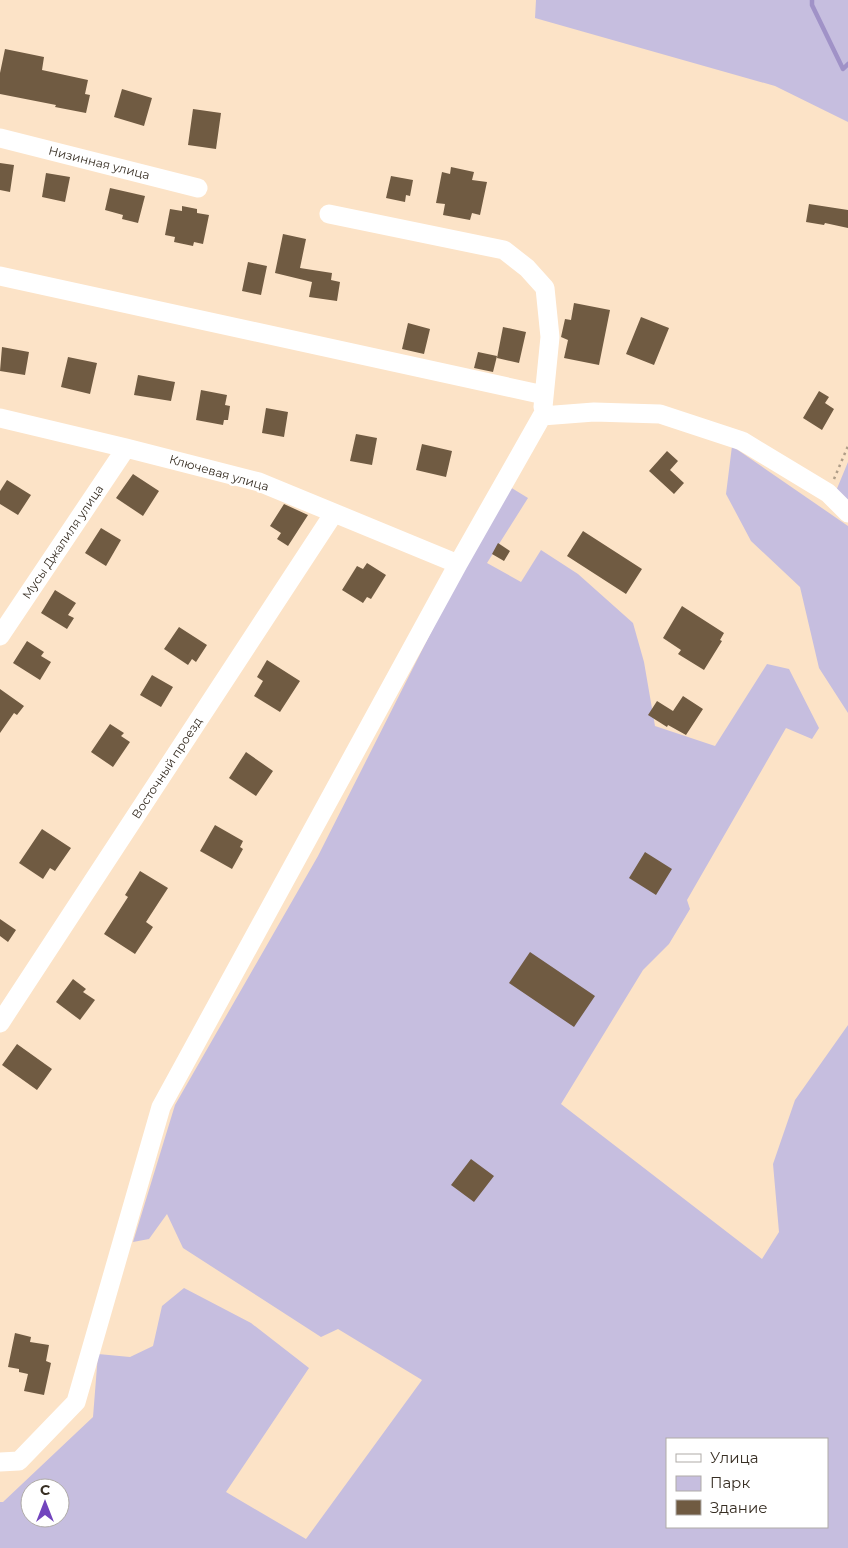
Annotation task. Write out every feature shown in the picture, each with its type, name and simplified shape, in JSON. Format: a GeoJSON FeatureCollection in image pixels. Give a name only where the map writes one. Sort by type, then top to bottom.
{"type":"FeatureCollection","features":[{"type":"Feature","properties":{"kind":"street","name":"Низинная улица"},"geometry":{"type":"LineString","coordinates":[[0,138],[198,188]]}},
{"type":"Feature","properties":{"kind":"street"},"geometry":{"type":"LineString","coordinates":[[0,1462],[19,1462],[76,1402],[161,1107],[458,564],[542,416],[550,337],[545,288],[527,268],[504,250],[329,214]]}},
{"type":"Feature","properties":{"kind":"street"},"geometry":{"type":"LineString","coordinates":[[0,276],[544,395]]}},
{"type":"Feature","properties":{"kind":"street"},"geometry":{"type":"LineString","coordinates":[[542,416],[594,412],[660,414],[742,441],[828,493],[848,513]]}},
{"type":"Feature","properties":{"kind":"street","name":"Ключевая улица"},"geometry":{"type":"LineString","coordinates":[[0,418],[259,482],[458,564]]}},
{"type":"Feature","properties":{"kind":"street","name":"Мусы Джалиля улица"},"geometry":{"type":"LineString","coordinates":[[0,636],[126,448]]}},
{"type":"Feature","properties":{"kind":"street","name":"Восточный проезд"},"geometry":{"type":"LineString","coordinates":[[0,1023],[334,513]]}},
{"type":"Feature","properties":{"kind":"path"},"geometry":{"type":"LineString","coordinates":[[828,493],[848,446]]}},
{"type":"Feature","properties":{"kind":"green space"},"geometry":{"type":"Polygon","coordinates":[[[536,0],[848,0],[848,122],[775,86],[535,18],[536,0]]]}},
{"type":"Feature","properties":{"kind":"green space"},"geometry":{"type":"Polygon","coordinates":[[[732,446],[848,526],[848,713],[819,668],[800,587],[751,541],[726,494],[732,446]]]}},
{"type":"Feature","properties":{"kind":"green space"},"geometry":{"type":"Polygon","coordinates":[[[848,462],[848,502],[836,491],[848,462]]]}},
{"type":"Feature","properties":{"kind":"green space"},"geometry":{"type":"Polygon","coordinates":[[[510,487],[528,498],[487,563],[521,582],[541,550],[578,574],[633,623],[644,662],[655,726],[715,746],[767,664],[789,669],[819,728],[812,739],[786,728],[687,900],[690,909],[669,944],[643,970],[561,1104],[762,1259],[779,1232],[773,1164],[795,1100],[848,1025],[848,1548],[0,1548],[0,1502],[3,1502],[20,1486],[20,1528],[70,1528],[70,1478],[28,1478],[93,1417],[98,1354],[130,1357],[153,1346],[162,1306],[184,1288],[251,1323],[309,1368],[226,1492],[306,1539],[422,1380],[338,1329],[321,1337],[183,1248],[167,1214],[149,1239],[133,1242],[175,1105],[318,856],[462,571],[510,487]]]}},
{"type":"Feature","properties":{"kind":"building"},"geometry":{"type":"Polygon","coordinates":[[[5,49],[44,57],[42,70],[88,80],[85,94],[90,95],[86,113],[0,94],[0,73],[5,49]]]}},
{"type":"Feature","properties":{"kind":"building"},"geometry":{"type":"Polygon","coordinates":[[[122,89],[152,98],[144,126],[114,117],[122,89]]]}},
{"type":"Feature","properties":{"kind":"building"},"geometry":{"type":"Polygon","coordinates":[[[193,109],[221,113],[216,149],[188,145],[193,109]]]}},
{"type":"Feature","properties":{"kind":"building"},"geometry":{"type":"Polygon","coordinates":[[[0,163],[14,165],[10,192],[0,190],[0,163]]]}},
{"type":"Feature","properties":{"kind":"building"},"geometry":{"type":"Polygon","coordinates":[[[451,167],[474,172],[472,180],[487,182],[480,215],[472,213],[470,220],[443,215],[445,204],[436,203],[442,172],[450,174],[451,167]]]}},
{"type":"Feature","properties":{"kind":"building"},"geometry":{"type":"Polygon","coordinates":[[[46,173],[70,177],[65,202],[42,197],[46,173]]]}},
{"type":"Feature","properties":{"kind":"building"},"geometry":{"type":"Polygon","coordinates":[[[391,176],[413,180],[410,196],[406,195],[405,202],[386,198],[391,176]]]}},
{"type":"Feature","properties":{"kind":"building"},"geometry":{"type":"Polygon","coordinates":[[[110,188],[145,196],[138,223],[122,219],[123,215],[105,210],[110,188]]]}},
{"type":"Feature","properties":{"kind":"building"},"geometry":{"type":"Polygon","coordinates":[[[809,204],[848,210],[848,228],[825,223],[824,225],[806,222],[809,204]]]}},
{"type":"Feature","properties":{"kind":"building"},"geometry":{"type":"Polygon","coordinates":[[[182,206],[197,209],[197,213],[209,215],[203,244],[194,242],[193,246],[174,242],[175,237],[165,235],[170,209],[182,211],[182,206]]]}},
{"type":"Feature","properties":{"kind":"building"},"geometry":{"type":"Polygon","coordinates":[[[283,234],[306,239],[300,268],[332,273],[331,280],[340,282],[337,301],[309,297],[312,282],[275,273],[283,234]]]}},
{"type":"Feature","properties":{"kind":"building"},"geometry":{"type":"Polygon","coordinates":[[[248,262],[267,266],[261,295],[242,291],[248,262]]]}},
{"type":"Feature","properties":{"kind":"building"},"geometry":{"type":"Polygon","coordinates":[[[574,303],[610,310],[599,365],[564,358],[568,340],[561,337],[565,319],[571,320],[574,303]]]}},
{"type":"Feature","properties":{"kind":"building"},"geometry":{"type":"Polygon","coordinates":[[[641,317],[669,328],[654,365],[626,354],[641,317]]]}},
{"type":"Feature","properties":{"kind":"building"},"geometry":{"type":"Polygon","coordinates":[[[408,323],[430,329],[424,354],[402,349],[408,323]]]}},
{"type":"Feature","properties":{"kind":"building"},"geometry":{"type":"Polygon","coordinates":[[[503,327],[526,332],[519,363],[497,358],[503,327]]]}},
{"type":"Feature","properties":{"kind":"building"},"geometry":{"type":"Polygon","coordinates":[[[2,347],[29,352],[25,375],[0,371],[2,347]]]}},
{"type":"Feature","properties":{"kind":"building"},"geometry":{"type":"Polygon","coordinates":[[[478,352],[497,356],[493,372],[474,368],[478,352]]]}},
{"type":"Feature","properties":{"kind":"building"},"geometry":{"type":"Polygon","coordinates":[[[68,357],[97,363],[90,394],[61,387],[68,357]]]}},
{"type":"Feature","properties":{"kind":"building"},"geometry":{"type":"Polygon","coordinates":[[[138,375],[175,382],[171,401],[134,395],[138,375]]]}},
{"type":"Feature","properties":{"kind":"building"},"geometry":{"type":"Polygon","coordinates":[[[201,390],[227,395],[225,405],[230,406],[228,420],[224,420],[223,425],[196,420],[201,390]]]}},
{"type":"Feature","properties":{"kind":"building"},"geometry":{"type":"Polygon","coordinates":[[[819,391],[829,397],[825,403],[834,409],[822,430],[803,418],[819,391]]]}},
{"type":"Feature","properties":{"kind":"building"},"geometry":{"type":"Polygon","coordinates":[[[266,408],[288,412],[284,437],[262,433],[266,408]]]}},
{"type":"Feature","properties":{"kind":"building"},"geometry":{"type":"Polygon","coordinates":[[[356,434],[377,438],[372,465],[350,461],[356,434]]]}},
{"type":"Feature","properties":{"kind":"building"},"geometry":{"type":"Polygon","coordinates":[[[422,444],[452,451],[446,477],[416,470],[422,444]]]}},
{"type":"Feature","properties":{"kind":"building"},"geometry":{"type":"Polygon","coordinates":[[[667,451],[678,461],[670,470],[684,483],[674,494],[649,471],[667,451]]]}},
{"type":"Feature","properties":{"kind":"building"},"geometry":{"type":"Polygon","coordinates":[[[133,474],[159,491],[143,516],[116,498],[133,474]]]}},
{"type":"Feature","properties":{"kind":"building"},"geometry":{"type":"Polygon","coordinates":[[[7,480],[31,495],[18,515],[0,504],[0,491],[7,480]]]}},
{"type":"Feature","properties":{"kind":"building"},"geometry":{"type":"Polygon","coordinates":[[[284,504],[308,515],[288,546],[277,539],[281,533],[270,526],[284,504]]]}},
{"type":"Feature","properties":{"kind":"building"},"geometry":{"type":"Polygon","coordinates":[[[101,528],[121,540],[106,566],[85,553],[101,528]]]}},
{"type":"Feature","properties":{"kind":"building"},"geometry":{"type":"Polygon","coordinates":[[[583,531],[642,569],[626,594],[567,556],[583,531]]]}},
{"type":"Feature","properties":{"kind":"building"},"geometry":{"type":"Polygon","coordinates":[[[498,543],[510,551],[504,561],[492,554],[498,543]]]}},
{"type":"Feature","properties":{"kind":"building"},"geometry":{"type":"Polygon","coordinates":[[[367,563],[386,575],[371,599],[367,597],[363,603],[342,590],[357,566],[363,569],[367,563]]]}},
{"type":"Feature","properties":{"kind":"building"},"geometry":{"type":"Polygon","coordinates":[[[55,590],[76,603],[68,615],[74,618],[67,629],[41,613],[55,590]]]}},
{"type":"Feature","properties":{"kind":"building"},"geometry":{"type":"Polygon","coordinates":[[[682,606],[724,633],[720,640],[722,641],[704,670],[678,654],[681,650],[663,638],[682,606]]]}},
{"type":"Feature","properties":{"kind":"building"},"geometry":{"type":"Polygon","coordinates":[[[179,627],[207,645],[196,662],[192,659],[188,665],[164,649],[179,627]]]}},
{"type":"Feature","properties":{"kind":"building"},"geometry":{"type":"Polygon","coordinates":[[[27,641],[44,652],[41,656],[51,662],[40,680],[13,663],[27,641]]]}},
{"type":"Feature","properties":{"kind":"building"},"geometry":{"type":"Polygon","coordinates":[[[267,660],[300,681],[280,712],[254,696],[263,681],[257,677],[267,660]]]}},
{"type":"Feature","properties":{"kind":"building"},"geometry":{"type":"Polygon","coordinates":[[[152,675],[173,687],[161,707],[140,695],[152,675]]]}},
{"type":"Feature","properties":{"kind":"building"},"geometry":{"type":"Polygon","coordinates":[[[0,689],[24,706],[17,715],[14,713],[0,733],[0,689]]]}},
{"type":"Feature","properties":{"kind":"building"},"geometry":{"type":"Polygon","coordinates":[[[683,696],[703,709],[686,735],[668,725],[667,727],[648,715],[657,701],[673,711],[683,696]]]}},
{"type":"Feature","properties":{"kind":"building"},"geometry":{"type":"Polygon","coordinates":[[[110,724],[124,733],[121,736],[130,742],[113,767],[91,752],[110,724]]]}},
{"type":"Feature","properties":{"kind":"building"},"geometry":{"type":"Polygon","coordinates":[[[246,752],[273,771],[256,796],[229,778],[246,752]]]}},
{"type":"Feature","properties":{"kind":"building"},"geometry":{"type":"Polygon","coordinates":[[[215,825],[243,841],[240,847],[243,849],[232,869],[200,851],[215,825]]]}},
{"type":"Feature","properties":{"kind":"building"},"geometry":{"type":"Polygon","coordinates":[[[42,829],[71,848],[55,871],[50,868],[43,879],[19,863],[42,829]]]}},
{"type":"Feature","properties":{"kind":"building"},"geometry":{"type":"Polygon","coordinates":[[[645,852],[672,869],[656,895],[629,878],[645,852]]]}},
{"type":"Feature","properties":{"kind":"building"},"geometry":{"type":"Polygon","coordinates":[[[140,871],[168,888],[146,922],[153,927],[135,954],[104,934],[128,897],[125,895],[140,871]]]}},
{"type":"Feature","properties":{"kind":"building"},"geometry":{"type":"Polygon","coordinates":[[[0,919],[16,930],[8,942],[0,936],[0,919]]]}},
{"type":"Feature","properties":{"kind":"building"},"geometry":{"type":"Polygon","coordinates":[[[530,952],[595,996],[574,1027],[509,983],[530,952]]]}},
{"type":"Feature","properties":{"kind":"building"},"geometry":{"type":"Polygon","coordinates":[[[73,979],[86,989],[83,992],[95,1000],[80,1020],[56,1002],[73,979]]]}},
{"type":"Feature","properties":{"kind":"building"},"geometry":{"type":"Polygon","coordinates":[[[17,1044],[52,1069],[37,1090],[2,1065],[17,1044]]]}},
{"type":"Feature","properties":{"kind":"building"},"geometry":{"type":"Polygon","coordinates":[[[471,1159],[494,1176],[474,1202],[451,1185],[471,1159]]]}},
{"type":"Feature","properties":{"kind":"building"},"geometry":{"type":"Polygon","coordinates":[[[15,1333],[31,1337],[30,1342],[49,1345],[46,1361],[51,1363],[44,1395],[24,1391],[28,1374],[19,1372],[19,1369],[8,1367],[15,1333]]]}},
{"type":"Feature","properties":{"kind":"waterway"},"geometry":{"type":"LineString","coordinates":[[812,0],[812,5],[843,69],[848,64]]}}]}
